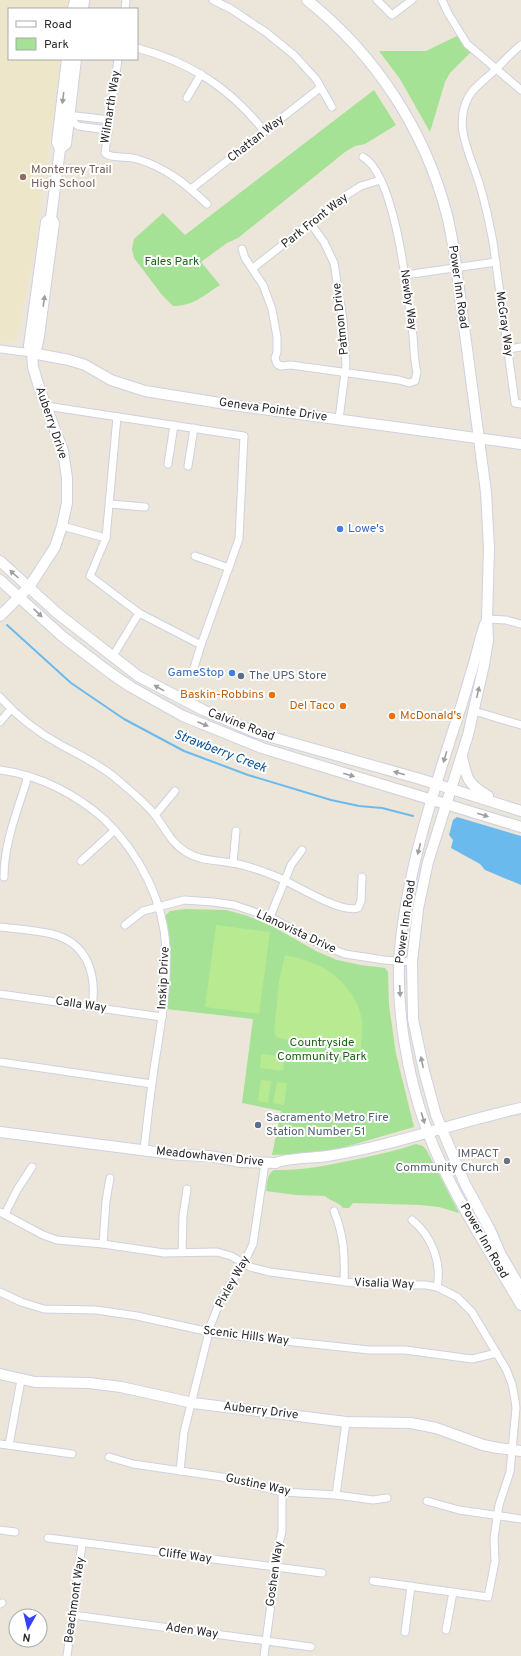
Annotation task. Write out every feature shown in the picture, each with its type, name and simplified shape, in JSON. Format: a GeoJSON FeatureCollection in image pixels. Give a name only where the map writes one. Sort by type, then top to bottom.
{"type":"FeatureCollection","features":[{"type":"Feature","properties":{"kind":"main road","name":"Power Inn Road"},"geometry":{"type":"LineString","coordinates":[[307,0],[326,15],[372,63],[406,115],[422,144],[438,186],[447,215],[456,267],[478,427],[486,502],[488,548],[488,640],[474,711],[462,757],[446,804],[423,885],[417,916],[412,962],[413,1018],[430,1095],[442,1129],[468,1189],[490,1230],[501,1255],[521,1289]]}},
{"type":"Feature","properties":{"kind":"main road","name":"Auberry Drive"},"geometry":{"type":"LineString","coordinates":[[0,616],[29,587],[55,547],[62,526],[67,503],[67,478],[63,451],[33,367],[32,353],[37,346],[54,223],[51,218],[60,149],[57,142],[67,60]]}},
{"type":"Feature","properties":{"kind":"main road","name":"Auberry Drive"},"geometry":{"type":"LineString","coordinates":[[60,149],[66,144],[76,60]]}},
{"type":"Feature","properties":{"kind":"main road","name":"Geneva Pointe Drive"},"geometry":{"type":"LineString","coordinates":[[32,353],[69,360],[85,365],[111,380],[145,391],[339,420],[521,444]]}},
{"type":"Feature","properties":{"kind":"main road","name":"Calvine Road"},"geometry":{"type":"LineString","coordinates":[[0,561],[57,613],[138,676],[177,698],[257,733],[451,788],[521,811]]}},
{"type":"Feature","properties":{"kind":"main road","name":"Calvine Road"},"geometry":{"type":"LineString","coordinates":[[0,580],[62,636],[109,672],[131,687],[183,716],[262,748],[521,827]]}},
{"type":"Feature","properties":{"kind":"main road","name":"Power Inn Road"},"geometry":{"type":"LineString","coordinates":[[487,618],[432,800],[408,896],[400,961],[399,986],[402,1029],[415,1088],[428,1133],[456,1193],[521,1305]]}},
{"type":"Feature","properties":{"kind":"main road"},"geometry":{"type":"LineString","coordinates":[[462,757],[466,778],[476,789],[501,804]]}},
{"type":"Feature","properties":{"kind":"main road","name":"Meadowhaven Drive"},"geometry":{"type":"LineString","coordinates":[[0,1132],[180,1156],[209,1156],[242,1162],[276,1163],[281,1160],[308,1159],[352,1152],[428,1133],[484,1116],[521,1108]]}},
{"type":"Feature","properties":{"kind":"main road","name":"Auberry Drive"},"geometry":{"type":"LineString","coordinates":[[0,1374],[21,1380],[46,1383],[80,1383],[121,1386],[192,1403],[346,1422],[401,1422],[428,1426],[452,1433],[483,1445],[516,1450]]}},
{"type":"Feature","properties":{"kind":"street"},"geometry":{"type":"LineString","coordinates":[[378,0],[392,15],[412,0]]}},
{"type":"Feature","properties":{"kind":"street"},"geometry":{"type":"LineString","coordinates":[[442,0],[448,13],[467,44],[521,90]]}},
{"type":"Feature","properties":{"kind":"street"},"geometry":{"type":"LineString","coordinates":[[217,1],[228,3],[282,45],[310,71],[332,107]]}},
{"type":"Feature","properties":{"kind":"street","name":"McGray Way"},"geometry":{"type":"LineString","coordinates":[[521,45],[497,69],[474,88],[466,102],[462,120],[463,139],[478,179],[489,219],[515,403],[521,404]]}},
{"type":"Feature","properties":{"kind":"street"},"geometry":{"type":"LineString","coordinates":[[138,48],[174,60],[210,79],[233,97],[264,131]]}},
{"type":"Feature","properties":{"kind":"street","name":"Wilmarth Way"},"geometry":{"type":"LineString","coordinates":[[118,60],[110,120],[104,150],[106,154],[112,157],[136,158],[149,163],[174,175],[192,190]]}},
{"type":"Feature","properties":{"kind":"street"},"geometry":{"type":"LineString","coordinates":[[187,98],[201,74]]}},
{"type":"Feature","properties":{"kind":"street","name":"Chattan Way"},"geometry":{"type":"LineString","coordinates":[[192,190],[264,131],[320,88]]}},
{"type":"Feature","properties":{"kind":"street"},"geometry":{"type":"LineString","coordinates":[[69,118],[76,116],[110,120]]}},
{"type":"Feature","properties":{"kind":"street"},"geometry":{"type":"LineString","coordinates":[[69,118],[78,126],[108,130]]}},
{"type":"Feature","properties":{"kind":"street","name":"Newby Way"},"geometry":{"type":"LineString","coordinates":[[345,372],[413,383],[417,380],[418,372],[405,275],[397,231],[380,180],[371,162],[363,157]]}},
{"type":"Feature","properties":{"kind":"street","name":"Park Front Way"},"geometry":{"type":"LineString","coordinates":[[252,268],[348,194],[361,186],[380,180]]}},
{"type":"Feature","properties":{"kind":"street"},"geometry":{"type":"LineString","coordinates":[[192,190],[207,204]]}},
{"type":"Feature","properties":{"kind":"street","name":"Patmon Drive"},"geometry":{"type":"LineString","coordinates":[[311,224],[328,249],[336,270],[346,354],[339,420]]}},
{"type":"Feature","properties":{"kind":"street"},"geometry":{"type":"LineString","coordinates":[[242,249],[243,254],[264,289],[272,309],[277,337],[276,363],[281,366],[291,365],[345,372]]}},
{"type":"Feature","properties":{"kind":"street"},"geometry":{"type":"LineString","coordinates":[[405,275],[496,262]]}},
{"type":"Feature","properties":{"kind":"street"},"geometry":{"type":"LineString","coordinates":[[508,349],[521,347]]}},
{"type":"Feature","properties":{"kind":"street"},"geometry":{"type":"LineString","coordinates":[[0,348],[32,353]]}},
{"type":"Feature","properties":{"kind":"street"},"geometry":{"type":"LineString","coordinates":[[46,406],[244,436],[240,539],[201,645],[192,674]]}},
{"type":"Feature","properties":{"kind":"street"},"geometry":{"type":"LineString","coordinates":[[117,417],[106,538],[90,576],[139,613],[201,645]]}},
{"type":"Feature","properties":{"kind":"street"},"geometry":{"type":"LineString","coordinates":[[168,464],[174,425]]}},
{"type":"Feature","properties":{"kind":"street"},"geometry":{"type":"LineString","coordinates":[[188,466],[194,428]]}},
{"type":"Feature","properties":{"kind":"street"},"geometry":{"type":"LineString","coordinates":[[110,504],[145,507]]}},
{"type":"Feature","properties":{"kind":"street"},"geometry":{"type":"LineString","coordinates":[[62,526],[106,538]]}},
{"type":"Feature","properties":{"kind":"street"},"geometry":{"type":"LineString","coordinates":[[195,556],[229,568]]}},
{"type":"Feature","properties":{"kind":"street"},"geometry":{"type":"LineString","coordinates":[[113,656],[139,613]]}},
{"type":"Feature","properties":{"kind":"street"},"geometry":{"type":"LineString","coordinates":[[487,618],[506,620],[521,624]]}},
{"type":"Feature","properties":{"kind":"street"},"geometry":{"type":"LineString","coordinates":[[0,697],[11,709],[48,738],[97,765],[111,775],[155,815],[172,840],[185,852],[200,859],[233,863],[255,869],[285,881],[334,905],[353,910],[358,908],[361,901],[362,877]]}},
{"type":"Feature","properties":{"kind":"street"},"geometry":{"type":"LineString","coordinates":[[0,722],[11,709]]}},
{"type":"Feature","properties":{"kind":"street"},"geometry":{"type":"LineString","coordinates":[[474,711],[521,725]]}},
{"type":"Feature","properties":{"kind":"street","name":"Inskip Drive"},"geometry":{"type":"LineString","coordinates":[[0,770],[27,776],[48,783],[78,799],[100,816],[115,830],[140,864],[154,893],[166,947],[166,980],[144,1150]]}},
{"type":"Feature","properties":{"kind":"street"},"geometry":{"type":"LineString","coordinates":[[4,877],[4,863],[7,846],[27,776]]}},
{"type":"Feature","properties":{"kind":"street"},"geometry":{"type":"LineString","coordinates":[[155,815],[175,791]]}},
{"type":"Feature","properties":{"kind":"street"},"geometry":{"type":"LineString","coordinates":[[82,861],[115,830]]}},
{"type":"Feature","properties":{"kind":"street"},"geometry":{"type":"LineString","coordinates":[[233,863],[236,831]]}},
{"type":"Feature","properties":{"kind":"street"},"geometry":{"type":"LineString","coordinates":[[270,917],[291,865],[302,850]]}},
{"type":"Feature","properties":{"kind":"street","name":"Llanovista Drive"},"geometry":{"type":"LineString","coordinates":[[125,925],[143,911],[184,900],[213,902],[234,905],[270,917],[319,944],[345,954],[412,962]]}},
{"type":"Feature","properties":{"kind":"street"},"geometry":{"type":"LineString","coordinates":[[0,927],[52,934],[66,940],[77,948],[86,958],[93,974],[95,988],[92,1007]]}},
{"type":"Feature","properties":{"kind":"street","name":"Calla Way"},"geometry":{"type":"LineString","coordinates":[[0,994],[162,1017]]}},
{"type":"Feature","properties":{"kind":"street"},"geometry":{"type":"LineString","coordinates":[[0,1062],[152,1084]]}},
{"type":"Feature","properties":{"kind":"street","name":"Pixley Way"},"geometry":{"type":"LineString","coordinates":[[180,1471],[184,1432],[209,1333],[221,1299],[244,1263],[256,1230],[265,1163]]}},
{"type":"Feature","properties":{"kind":"street"},"geometry":{"type":"LineString","coordinates":[[3,1213],[32,1167]]}},
{"type":"Feature","properties":{"kind":"street"},"geometry":{"type":"LineString","coordinates":[[102,1244],[106,1201],[110,1178]]}},
{"type":"Feature","properties":{"kind":"street"},"geometry":{"type":"LineString","coordinates":[[182,1252],[183,1216],[187,1189]]}},
{"type":"Feature","properties":{"kind":"street"},"geometry":{"type":"LineString","coordinates":[[334,1212],[344,1243],[344,1282]]}},
{"type":"Feature","properties":{"kind":"street","name":"Visalia Way"},"geometry":{"type":"LineString","coordinates":[[3,1213],[50,1238],[65,1242],[102,1244],[164,1252],[217,1252],[231,1256],[250,1267],[270,1272],[362,1284],[420,1285],[437,1287],[457,1297],[467,1306],[509,1376],[515,1400],[516,1450],[500,1499],[494,1538],[494,1561],[488,1597],[453,1592]]}},
{"type":"Feature","properties":{"kind":"street"},"geometry":{"type":"LineString","coordinates":[[412,1220],[423,1231],[435,1252],[439,1271],[437,1287]]}},
{"type":"Feature","properties":{"kind":"street","name":"Scenic Hills Way"},"geometry":{"type":"LineString","coordinates":[[0,1292],[21,1302],[40,1308],[58,1310],[96,1310],[124,1314],[209,1333],[369,1350],[404,1350],[472,1359],[496,1353]]}},
{"type":"Feature","properties":{"kind":"street"},"geometry":{"type":"LineString","coordinates":[[9,1445],[21,1380]]}},
{"type":"Feature","properties":{"kind":"street"},"geometry":{"type":"LineString","coordinates":[[336,1495],[346,1422]]}},
{"type":"Feature","properties":{"kind":"street"},"geometry":{"type":"LineString","coordinates":[[0,1444],[72,1454]]}},
{"type":"Feature","properties":{"kind":"street","name":"Gustine Way"},"geometry":{"type":"LineString","coordinates":[[109,1457],[126,1462],[222,1477],[282,1492],[336,1495],[373,1500],[387,1498]]}},
{"type":"Feature","properties":{"kind":"street","name":"Goshen Way"},"geometry":{"type":"LineString","coordinates":[[264,1656],[282,1531],[282,1492]]}},
{"type":"Feature","properties":{"kind":"street"},"geometry":{"type":"LineString","coordinates":[[427,1501],[459,1510],[521,1519]]}},
{"type":"Feature","properties":{"kind":"street"},"geometry":{"type":"LineString","coordinates":[[0,1530],[15,1532]]}},
{"type":"Feature","properties":{"kind":"street","name":"Cliffe Way"},"geometry":{"type":"LineString","coordinates":[[48,1538],[82,1544],[322,1573]]}},
{"type":"Feature","properties":{"kind":"street","name":"Beachmont Way"},"geometry":{"type":"LineString","coordinates":[[67,1656],[82,1544]]}},
{"type":"Feature","properties":{"kind":"street"},"geometry":{"type":"LineString","coordinates":[[373,1581],[453,1592],[446,1630]]}},
{"type":"Feature","properties":{"kind":"street"},"geometry":{"type":"LineString","coordinates":[[405,1632],[411,1586]]}},
{"type":"Feature","properties":{"kind":"street","name":"Aden Way"},"geometry":{"type":"LineString","coordinates":[[73,1615],[311,1647]]}},
{"type":"Feature","properties":{"kind":"shaded area","name":"Monterrey Trail High School"},"geometry":{"type":"Polygon","coordinates":[[[0,0],[68,0],[67,8],[8,8],[8,60],[61,60],[35,248],[16,339],[8,343],[0,342],[0,0]]]}},
{"type":"Feature","properties":{"kind":"green space"},"geometry":{"type":"Polygon","coordinates":[[[459,35],[471,52],[450,73],[445,82],[430,132],[400,79],[379,51],[426,51],[459,35]]]}},
{"type":"Feature","properties":{"kind":"green space","name":"Fales Park"},"geometry":{"type":"Polygon","coordinates":[[[374,90],[396,125],[365,144],[355,146],[345,152],[238,238],[227,243],[201,262],[220,285],[192,302],[180,306],[173,306],[162,295],[134,258],[132,249],[134,239],[163,213],[185,235],[374,90]]]}},
{"type":"Feature","properties":{"kind":"green space","name":"Countryside Community Park"},"geometry":{"type":"Polygon","coordinates":[[[185,909],[226,910],[248,916],[274,927],[316,951],[337,960],[385,968],[388,972],[389,1005],[396,1054],[414,1127],[338,1149],[308,1154],[272,1155],[281,1111],[242,1103],[253,1019],[166,1009],[170,974],[170,939],[165,916],[170,911],[185,909]]]}},
{"type":"Feature","properties":{"kind":"green space"},"geometry":{"type":"Polygon","coordinates":[[[216,925],[270,932],[259,1014],[205,1007],[216,925]]]}},
{"type":"Feature","properties":{"kind":"green space"},"geometry":{"type":"Polygon","coordinates":[[[285,955],[304,960],[323,968],[339,979],[346,987],[357,1004],[360,1013],[362,1025],[361,1050],[282,1039],[277,1037],[274,1033],[279,981],[285,955]]]}},
{"type":"Feature","properties":{"kind":"green space"},"geometry":{"type":"Polygon","coordinates":[[[261,1054],[285,1057],[283,1071],[260,1068],[261,1054]]]}},
{"type":"Feature","properties":{"kind":"green space"},"geometry":{"type":"Polygon","coordinates":[[[261,1080],[271,1081],[268,1103],[258,1101],[261,1080]]]}},
{"type":"Feature","properties":{"kind":"green space"},"geometry":{"type":"Polygon","coordinates":[[[277,1082],[287,1083],[284,1105],[273,1103],[277,1082]]]}},
{"type":"Feature","properties":{"kind":"green space"},"geometry":{"type":"Polygon","coordinates":[[[416,1144],[423,1146],[427,1151],[459,1213],[439,1207],[420,1205],[353,1203],[349,1208],[343,1208],[325,1196],[296,1195],[266,1191],[269,1176],[274,1170],[329,1165],[416,1144]]]}},
{"type":"Feature","properties":{"kind":"water"},"geometry":{"type":"Polygon","coordinates":[[[457,817],[521,836],[521,885],[485,870],[480,864],[451,848],[453,840],[449,835],[453,820],[457,817]]]}},
{"type":"Feature","properties":{"kind":"waterway","name":"Strawberry Creek"},"geometry":{"type":"LineString","coordinates":[[7,625],[71,683],[124,719],[184,751],[248,775],[331,800],[359,806],[382,808],[413,816]]}},
{"type":"Feature","properties":{"kind":"place","name":"Monterrey Trail High School"},"geometry":{"type":"Point","coordinates":[23,177]}},
{"type":"Feature","properties":{"kind":"place","name":"Lowe's"},"geometry":{"type":"Point","coordinates":[340,529]}},
{"type":"Feature","properties":{"kind":"place","name":"GameStop"},"geometry":{"type":"Point","coordinates":[232,673]}},
{"type":"Feature","properties":{"kind":"place","name":"The UPS Store"},"geometry":{"type":"Point","coordinates":[241,676]}},
{"type":"Feature","properties":{"kind":"place","name":"Baskin-Robbins"},"geometry":{"type":"Point","coordinates":[272,695]}},
{"type":"Feature","properties":{"kind":"place","name":"Del Taco"},"geometry":{"type":"Point","coordinates":[343,706]}},
{"type":"Feature","properties":{"kind":"place","name":"McDonald's"},"geometry":{"type":"Point","coordinates":[392,716]}},
{"type":"Feature","properties":{"kind":"place","name":"Sacramento Metro Fire Station Number 51"},"geometry":{"type":"Point","coordinates":[258,1125]}},
{"type":"Feature","properties":{"kind":"place","name":"IMPACT Community Church"},"geometry":{"type":"Point","coordinates":[507,1161]}}]}
